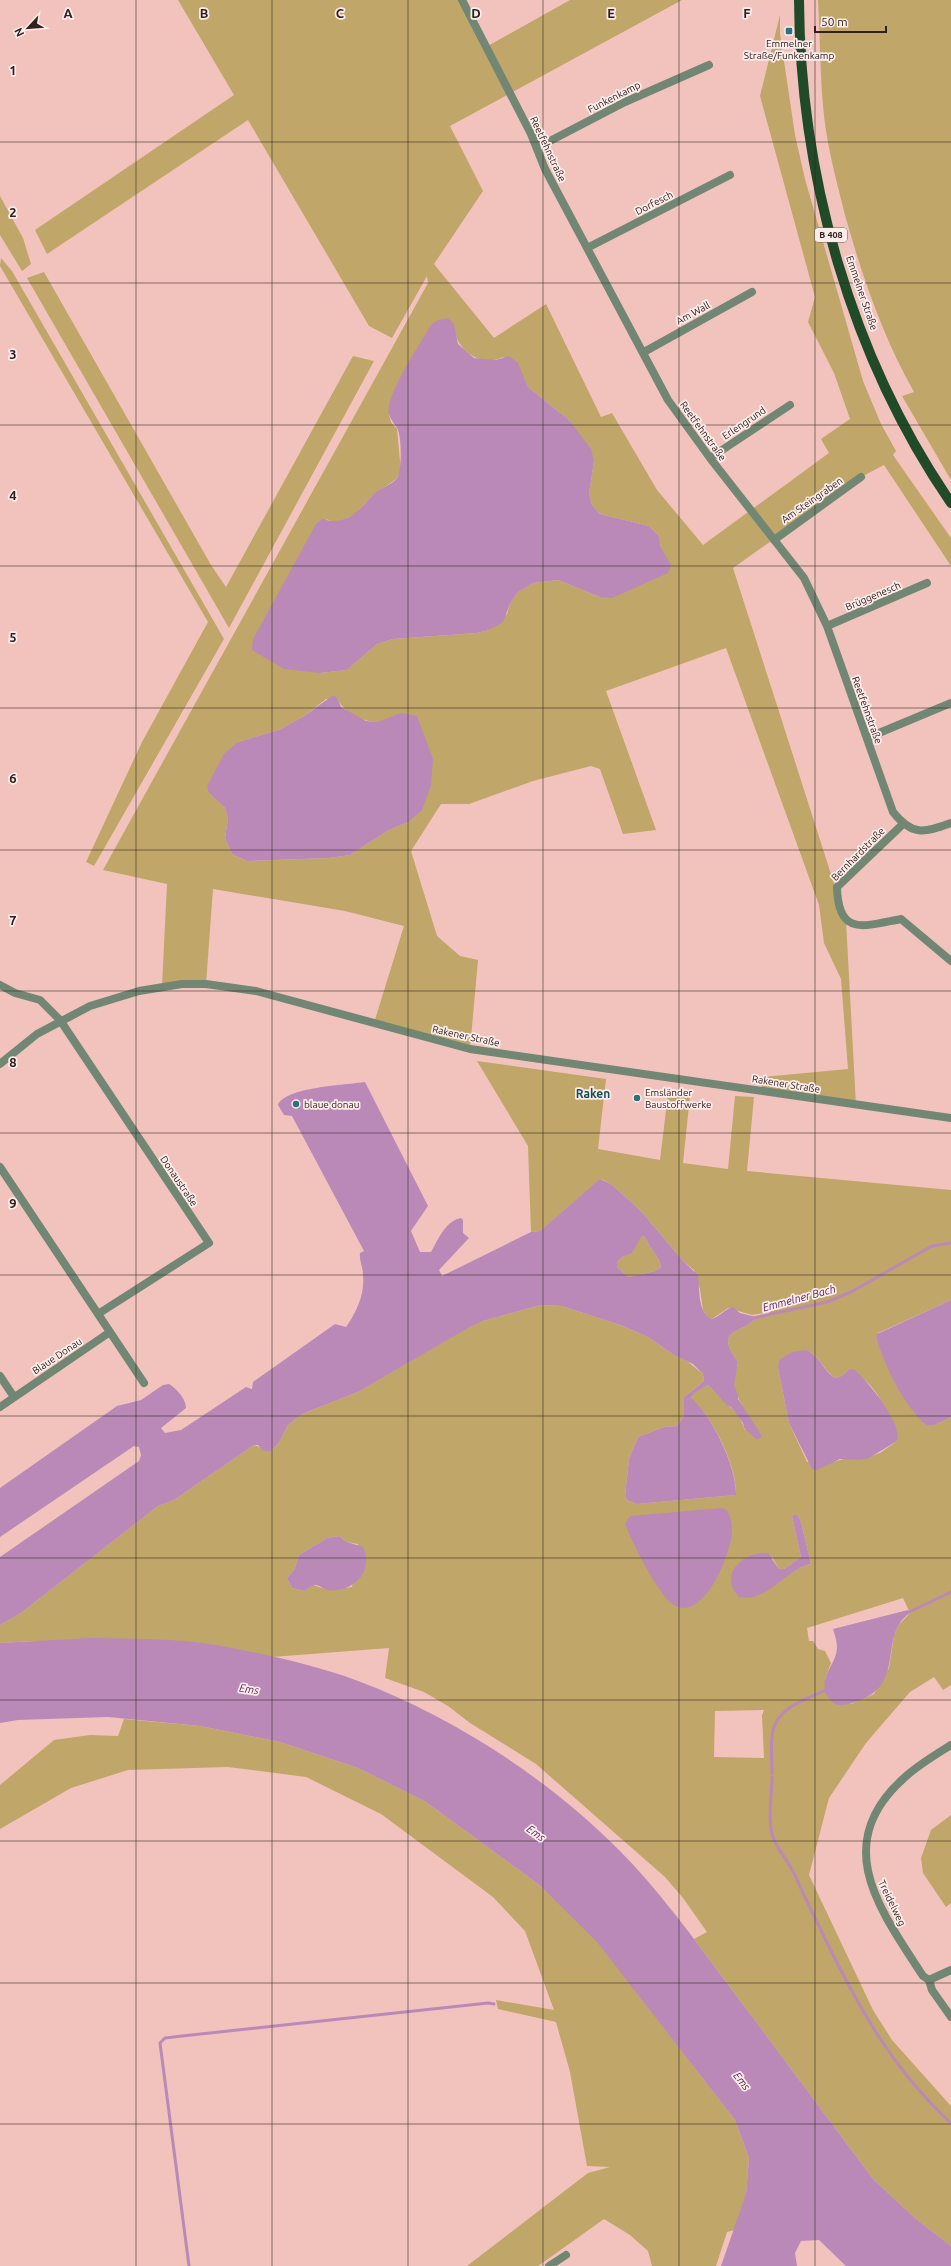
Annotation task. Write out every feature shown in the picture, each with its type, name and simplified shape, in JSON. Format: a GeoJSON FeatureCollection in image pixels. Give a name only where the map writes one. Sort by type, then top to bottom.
{"type":"FeatureCollection","features":[{"type":"Feature","properties":{"kind":"main road","name":"Emmelner Straße"},"geometry":{"type":"LineString","coordinates":[[799,0],[802,76],[808,122],[828,224],[847,291],[873,360],[904,425],[951,503]]}},
{"type":"Feature","properties":{"kind":"street","name":"Reetfehnstraße"},"geometry":{"type":"LineString","coordinates":[[462,0],[531,134],[545,169],[644,352],[668,400],[710,458],[804,578],[827,626],[893,812],[903,824]]}},
{"type":"Feature","properties":{"kind":"street","name":"Funkenkamp"},"geometry":{"type":"LineString","coordinates":[[531,134],[538,141],[548,142],[637,96],[709,65]]}},
{"type":"Feature","properties":{"kind":"street","name":"Dorfesch"},"geometry":{"type":"LineString","coordinates":[[587,248],[730,175]]}},
{"type":"Feature","properties":{"kind":"street","name":"Am Wall"},"geometry":{"type":"LineString","coordinates":[[644,352],[752,292]]}},
{"type":"Feature","properties":{"kind":"street","name":"Erlengrund"},"geometry":{"type":"LineString","coordinates":[[710,458],[790,405]]}},
{"type":"Feature","properties":{"kind":"street","name":"Am Steingraben"},"geometry":{"type":"LineString","coordinates":[[774,540],[861,477]]}},
{"type":"Feature","properties":{"kind":"street","name":"Brüggenesch"},"geometry":{"type":"LineString","coordinates":[[827,626],[927,583]]}},
{"type":"Feature","properties":{"kind":"street"},"geometry":{"type":"LineString","coordinates":[[866,738],[951,703]]}},
{"type":"Feature","properties":{"kind":"street"},"geometry":{"type":"LineString","coordinates":[[903,824],[911,829],[925,831],[951,823]]}},
{"type":"Feature","properties":{"kind":"street","name":"Bernhardstraße"},"geometry":{"type":"LineString","coordinates":[[903,824],[836,887],[837,903],[846,921],[856,926],[901,919],[951,961]]}},
{"type":"Feature","properties":{"kind":"street","name":"Rakener Straße"},"geometry":{"type":"LineString","coordinates":[[0,1064],[37,1034],[60,1020],[90,1006],[139,991],[182,984],[237,987],[470,1049],[951,1118]]}},
{"type":"Feature","properties":{"kind":"street"},"geometry":{"type":"LineString","coordinates":[[0,985],[15,993],[40,1000],[60,1020]]}},
{"type":"Feature","properties":{"kind":"street","name":"Donaustraße"},"geometry":{"type":"LineString","coordinates":[[60,1020],[209,1243],[98,1314]]}},
{"type":"Feature","properties":{"kind":"street"},"geometry":{"type":"LineString","coordinates":[[0,1167],[144,1383]]}},
{"type":"Feature","properties":{"kind":"street","name":"Blaue Donau"},"geometry":{"type":"LineString","coordinates":[[0,1407],[110,1332]]}},
{"type":"Feature","properties":{"kind":"street"},"geometry":{"type":"LineString","coordinates":[[0,1376],[14,1397]]}},
{"type":"Feature","properties":{"kind":"street","name":"Treidelweg"},"geometry":{"type":"LineString","coordinates":[[951,1745],[916,1767],[888,1795],[872,1821],[865,1850],[866,1867],[872,1889],[884,1914],[923,1976],[929,1980],[932,1990],[951,2017]]}},
{"type":"Feature","properties":{"kind":"street"},"geometry":{"type":"LineString","coordinates":[[929,1980],[951,1970]]}},
{"type":"Feature","properties":{"kind":"street"},"geometry":{"type":"LineString","coordinates":[[549,2266],[566,2255]]}},
{"type":"Feature","properties":{"kind":"shaded area"},"geometry":{"type":"Polygon","coordinates":[[[178,0],[462,0],[486,47],[570,0],[682,0],[450,126],[483,191],[434,264],[494,338],[546,304],[601,417],[612,413],[657,490],[703,545],[829,453],[821,439],[850,419],[834,373],[808,322],[815,297],[760,96],[780,15],[780,34],[795,135],[805,179],[863,381],[881,424],[896,451],[893,455],[951,538],[951,566],[884,465],[861,477],[733,568],[846,921],[856,1105],[761,1090],[763,1077],[848,1069],[841,979],[824,943],[819,905],[726,648],[606,691],[656,830],[623,834],[600,769],[591,766],[533,781],[469,804],[441,804],[411,851],[437,936],[460,956],[478,960],[470,1049],[374,1023],[404,926],[345,911],[213,889],[206,984],[162,986],[167,884],[103,870],[428,283],[427,276],[392,338],[369,326],[248,120],[47,254],[35,230],[234,95],[178,0]],[[456,335],[389,415],[391,422],[397,429],[401,471],[396,479],[371,497],[357,513],[342,521],[332,522],[326,519],[320,673],[347,670],[377,644],[393,639],[477,633],[489,630],[507,614],[510,604],[517,593],[533,583],[558,580],[600,597],[665,558],[661,548],[659,536],[649,526],[600,514],[592,505],[589,494],[594,461],[569,420],[528,387],[524,378],[503,357],[496,360],[489,360],[475,357],[463,348],[456,335]],[[337,698],[326,699],[304,716],[281,729],[238,742],[209,793],[225,808],[228,818],[225,838],[232,854],[247,861],[329,858],[350,855],[389,830],[408,822],[377,722],[359,718],[349,712],[337,698]]]}},
{"type":"Feature","properties":{"kind":"shaded area"},"geometry":{"type":"Polygon","coordinates":[[[818,0],[951,0],[951,480],[902,396],[914,392],[893,350],[874,306],[845,215],[824,120],[818,0]]]}},
{"type":"Feature","properties":{"kind":"shaded area"},"geometry":{"type":"Polygon","coordinates":[[[0,196],[23,238],[31,264],[22,271],[0,235],[0,196]]]}},
{"type":"Feature","properties":{"kind":"shaded area"},"geometry":{"type":"Polygon","coordinates":[[[1,258],[12,271],[224,639],[94,866],[86,862],[142,742],[208,622],[0,266],[1,258]]]}},
{"type":"Feature","properties":{"kind":"shaded area"},"geometry":{"type":"Polygon","coordinates":[[[44,272],[211,565],[226,587],[353,356],[374,361],[229,628],[27,278],[44,272]]]}},
{"type":"Feature","properties":{"kind":"shaded area"},"geometry":{"type":"Polygon","coordinates":[[[477,1061],[606,1079],[598,1149],[660,1160],[668,1094],[690,1096],[683,1163],[728,1169],[735,1096],[754,1097],[747,1171],[951,1190],[951,1300],[878,1333],[876,1338],[880,1350],[897,1384],[926,1425],[935,1425],[951,1417],[951,1685],[943,1690],[934,1677],[910,1692],[866,1743],[829,1798],[809,1875],[873,2010],[892,2040],[951,2106],[951,2246],[915,2218],[874,2180],[694,1939],[707,1932],[683,1898],[665,1877],[536,1764],[470,1723],[448,1706],[424,1692],[385,1678],[389,1648],[272,1657],[214,1645],[34,1641],[0,1643],[0,1625],[21,1613],[158,1506],[174,1500],[254,1445],[271,1451],[278,1444],[288,1425],[302,1414],[358,1392],[467,1328],[483,1321],[541,1305],[562,1306],[623,1326],[648,1337],[674,1355],[687,1361],[703,1374],[704,1381],[684,1397],[684,1416],[677,1426],[664,1427],[638,1437],[629,1459],[625,1496],[627,1500],[637,1504],[736,1495],[736,1484],[733,1471],[722,1443],[707,1417],[699,1406],[691,1399],[693,1393],[708,1385],[739,1417],[744,1429],[762,1436],[745,1411],[735,1390],[734,1379],[738,1362],[728,1342],[729,1337],[733,1333],[751,1323],[756,1317],[770,1314],[769,1312],[752,1315],[728,1308],[712,1319],[708,1317],[703,1310],[700,1289],[694,1270],[684,1262],[640,1210],[611,1184],[601,1179],[540,1231],[531,1232],[528,1146],[477,1061]],[[807,1350],[778,1368],[789,1423],[807,1462],[833,1462],[847,1458],[860,1460],[880,1453],[897,1441],[886,1409],[874,1390],[858,1375],[848,1370],[837,1378],[829,1373],[816,1357],[807,1350]],[[795,1514],[792,1516],[801,1557],[784,1569],[779,1569],[772,1557],[756,1596],[797,1569],[811,1564],[801,1522],[795,1514]],[[339,1536],[327,1538],[299,1555],[294,1570],[287,1578],[292,1588],[305,1591],[313,1585],[328,1590],[352,1587],[358,1544],[347,1542],[339,1536]],[[903,1598],[807,1628],[809,1641],[813,1641],[818,1649],[825,1651],[831,1663],[825,1679],[851,1704],[874,1694],[889,1668],[894,1636],[898,1626],[910,1613],[903,1598]],[[764,1710],[715,1711],[714,1757],[764,1758],[762,1715],[764,1710]]]}},
{"type":"Feature","properties":{"kind":"shaded area"},"geometry":{"type":"Polygon","coordinates":[[[642,1236],[645,1237],[661,1267],[655,1271],[628,1277],[617,1267],[617,1262],[622,1257],[632,1252],[642,1236]]]}},
{"type":"Feature","properties":{"kind":"shaded area"},"geometry":{"type":"Polygon","coordinates":[[[124,1719],[200,1726],[280,1742],[358,1768],[426,1802],[538,1884],[597,1941],[735,2120],[749,2158],[746,2195],[735,2230],[727,2232],[716,2266],[652,2266],[648,2251],[630,2235],[604,2219],[538,2266],[467,2266],[588,2173],[610,2167],[587,2166],[570,2072],[556,2022],[498,2009],[496,2000],[554,2010],[525,1931],[493,1897],[381,1814],[306,1777],[228,1767],[128,1770],[71,1788],[0,1829],[0,1785],[54,1740],[90,1735],[118,1736],[124,1719]]]}},
{"type":"Feature","properties":{"kind":"shaded area"},"geometry":{"type":"Polygon","coordinates":[[[951,1815],[951,1903],[946,1907],[923,1873],[921,1858],[931,1830],[951,1815]]]}},
{"type":"Feature","properties":{"kind":"water"},"geometry":{"type":"Polygon","coordinates":[[[448,318],[454,324],[458,344],[474,358],[496,360],[509,356],[518,363],[528,387],[569,420],[591,449],[594,461],[589,494],[592,505],[600,514],[649,526],[659,536],[661,548],[671,565],[668,573],[612,598],[600,597],[558,580],[533,583],[517,593],[510,604],[503,622],[489,630],[477,633],[393,639],[377,644],[347,670],[320,673],[284,669],[252,650],[253,639],[316,524],[322,519],[332,521],[346,519],[356,513],[375,493],[392,483],[397,478],[401,461],[401,445],[399,432],[390,418],[389,406],[396,387],[407,365],[431,325],[438,320],[448,318]]]}},
{"type":"Feature","properties":{"kind":"water"},"geometry":{"type":"Polygon","coordinates":[[[332,696],[337,697],[341,707],[366,721],[378,722],[401,713],[417,716],[433,759],[431,785],[422,810],[408,822],[389,830],[350,855],[329,858],[247,861],[232,854],[225,838],[228,818],[225,808],[209,793],[207,786],[224,754],[238,742],[281,729],[304,716],[332,696]]]}},
{"type":"Feature","properties":{"kind":"water"},"geometry":{"type":"Polygon","coordinates":[[[365,1082],[428,1206],[411,1231],[420,1252],[431,1252],[446,1227],[455,1220],[461,1218],[463,1220],[463,1233],[469,1238],[439,1270],[442,1276],[531,1232],[540,1231],[600,1179],[611,1184],[640,1210],[684,1262],[698,1275],[700,1300],[707,1316],[712,1319],[727,1309],[733,1307],[740,1313],[756,1317],[751,1323],[733,1333],[729,1337],[728,1342],[738,1362],[734,1385],[738,1399],[762,1436],[757,1440],[744,1428],[743,1423],[731,1407],[727,1405],[708,1385],[694,1393],[691,1398],[707,1417],[722,1443],[732,1471],[736,1495],[637,1504],[627,1500],[625,1496],[629,1459],[638,1437],[664,1427],[677,1426],[684,1416],[684,1397],[704,1381],[703,1374],[693,1364],[674,1355],[648,1337],[623,1326],[562,1306],[541,1305],[483,1321],[468,1328],[358,1392],[302,1414],[288,1425],[278,1444],[271,1451],[264,1451],[258,1445],[254,1445],[174,1500],[158,1506],[21,1613],[0,1625],[0,1557],[139,1461],[141,1455],[139,1447],[134,1446],[0,1537],[0,1488],[117,1406],[141,1400],[163,1385],[169,1384],[180,1394],[186,1408],[161,1428],[165,1433],[181,1430],[246,1387],[252,1389],[253,1382],[335,1324],[346,1327],[354,1315],[363,1288],[363,1271],[360,1253],[364,1251],[292,1116],[284,1115],[278,1105],[283,1099],[292,1094],[317,1088],[365,1082]],[[642,1236],[632,1253],[622,1257],[617,1262],[617,1267],[628,1277],[655,1271],[661,1267],[645,1237],[642,1236]]]}},
{"type":"Feature","properties":{"kind":"water"},"geometry":{"type":"Polygon","coordinates":[[[951,1300],[951,1417],[935,1425],[926,1425],[902,1396],[890,1373],[876,1338],[877,1334],[951,1300]]]}},
{"type":"Feature","properties":{"kind":"water"},"geometry":{"type":"Polygon","coordinates":[[[807,1350],[816,1357],[826,1370],[833,1376],[837,1378],[848,1370],[853,1369],[867,1382],[882,1402],[895,1424],[897,1441],[869,1458],[860,1460],[840,1459],[817,1470],[812,1469],[789,1423],[778,1368],[779,1360],[792,1352],[807,1350]]]}},
{"type":"Feature","properties":{"kind":"water"},"geometry":{"type":"Polygon","coordinates":[[[722,1508],[728,1512],[732,1530],[731,1540],[722,1568],[706,1595],[696,1604],[685,1608],[674,1605],[661,1592],[654,1581],[625,1524],[630,1516],[722,1508]]]}},
{"type":"Feature","properties":{"kind":"water"},"geometry":{"type":"Polygon","coordinates":[[[795,1514],[801,1522],[811,1564],[793,1572],[768,1591],[749,1598],[739,1597],[733,1589],[731,1581],[732,1573],[742,1560],[758,1553],[768,1553],[779,1569],[784,1569],[801,1557],[792,1516],[795,1514]]]}},
{"type":"Feature","properties":{"kind":"water"},"geometry":{"type":"Polygon","coordinates":[[[339,1536],[347,1542],[363,1547],[366,1556],[366,1564],[359,1579],[345,1588],[336,1590],[327,1590],[315,1585],[311,1586],[305,1591],[292,1588],[287,1578],[294,1570],[299,1555],[327,1538],[339,1536]]]}},
{"type":"Feature","properties":{"kind":"water"},"geometry":{"type":"Polygon","coordinates":[[[908,1610],[910,1613],[901,1622],[895,1633],[888,1669],[884,1680],[877,1690],[865,1698],[852,1703],[839,1705],[832,1702],[828,1698],[824,1685],[827,1674],[835,1658],[837,1647],[833,1629],[908,1610]]]}},
{"type":"Feature","properties":{"kind":"water","name":"Ems"},"geometry":{"type":"Polygon","coordinates":[[[90,1638],[153,1639],[216,1645],[269,1656],[341,1675],[393,1695],[428,1712],[463,1731],[529,1774],[561,1798],[618,1849],[662,1898],[690,1933],[874,2180],[915,2218],[951,2246],[951,2266],[846,2266],[819,2240],[801,2241],[795,2253],[797,2266],[721,2266],[746,2194],[749,2158],[735,2120],[597,1942],[538,1884],[426,1802],[358,1768],[280,1742],[200,1726],[108,1717],[18,1720],[0,1723],[0,1643],[90,1638]]]}},
{"type":"Feature","properties":{"kind":"waterway","name":"Emmelner Bach"},"geometry":{"type":"LineString","coordinates":[[753,1318],[827,1302],[851,1292],[932,1246],[951,1243]]}},
{"type":"Feature","properties":{"kind":"waterway"},"geometry":{"type":"LineString","coordinates":[[907,1613],[951,1592]]}},
{"type":"Feature","properties":{"kind":"waterway"},"geometry":{"type":"LineString","coordinates":[[772,1773],[771,1752],[773,1730],[776,1722],[788,1709],[828,1689]]}},
{"type":"Feature","properties":{"kind":"waterway"},"geometry":{"type":"LineString","coordinates":[[772,1777],[770,1823],[774,1841],[794,1872],[833,1956],[866,2016],[884,2044],[904,2072],[926,2098],[951,2123]]}},
{"type":"Feature","properties":{"kind":"waterway"},"geometry":{"type":"LineString","coordinates":[[189,2266],[160,2043],[165,2038],[488,2003],[494,2004]]}},
{"type":"Feature","properties":{"kind":"place","name":"Emmelner Straße/Funkenkamp"},"geometry":{"type":"Point","coordinates":[789,31]}},
{"type":"Feature","properties":{"kind":"place","name":"Emsländer Baustoffwerke"},"geometry":{"type":"Point","coordinates":[637,1098]}},
{"type":"Feature","properties":{"kind":"place","name":"blaue donau"},"geometry":{"type":"Point","coordinates":[296,1104]}},
{"type":"Feature","properties":{"kind":"district","name":"Raken"},"geometry":{"type":"Point","coordinates":[593,1093]}}]}
